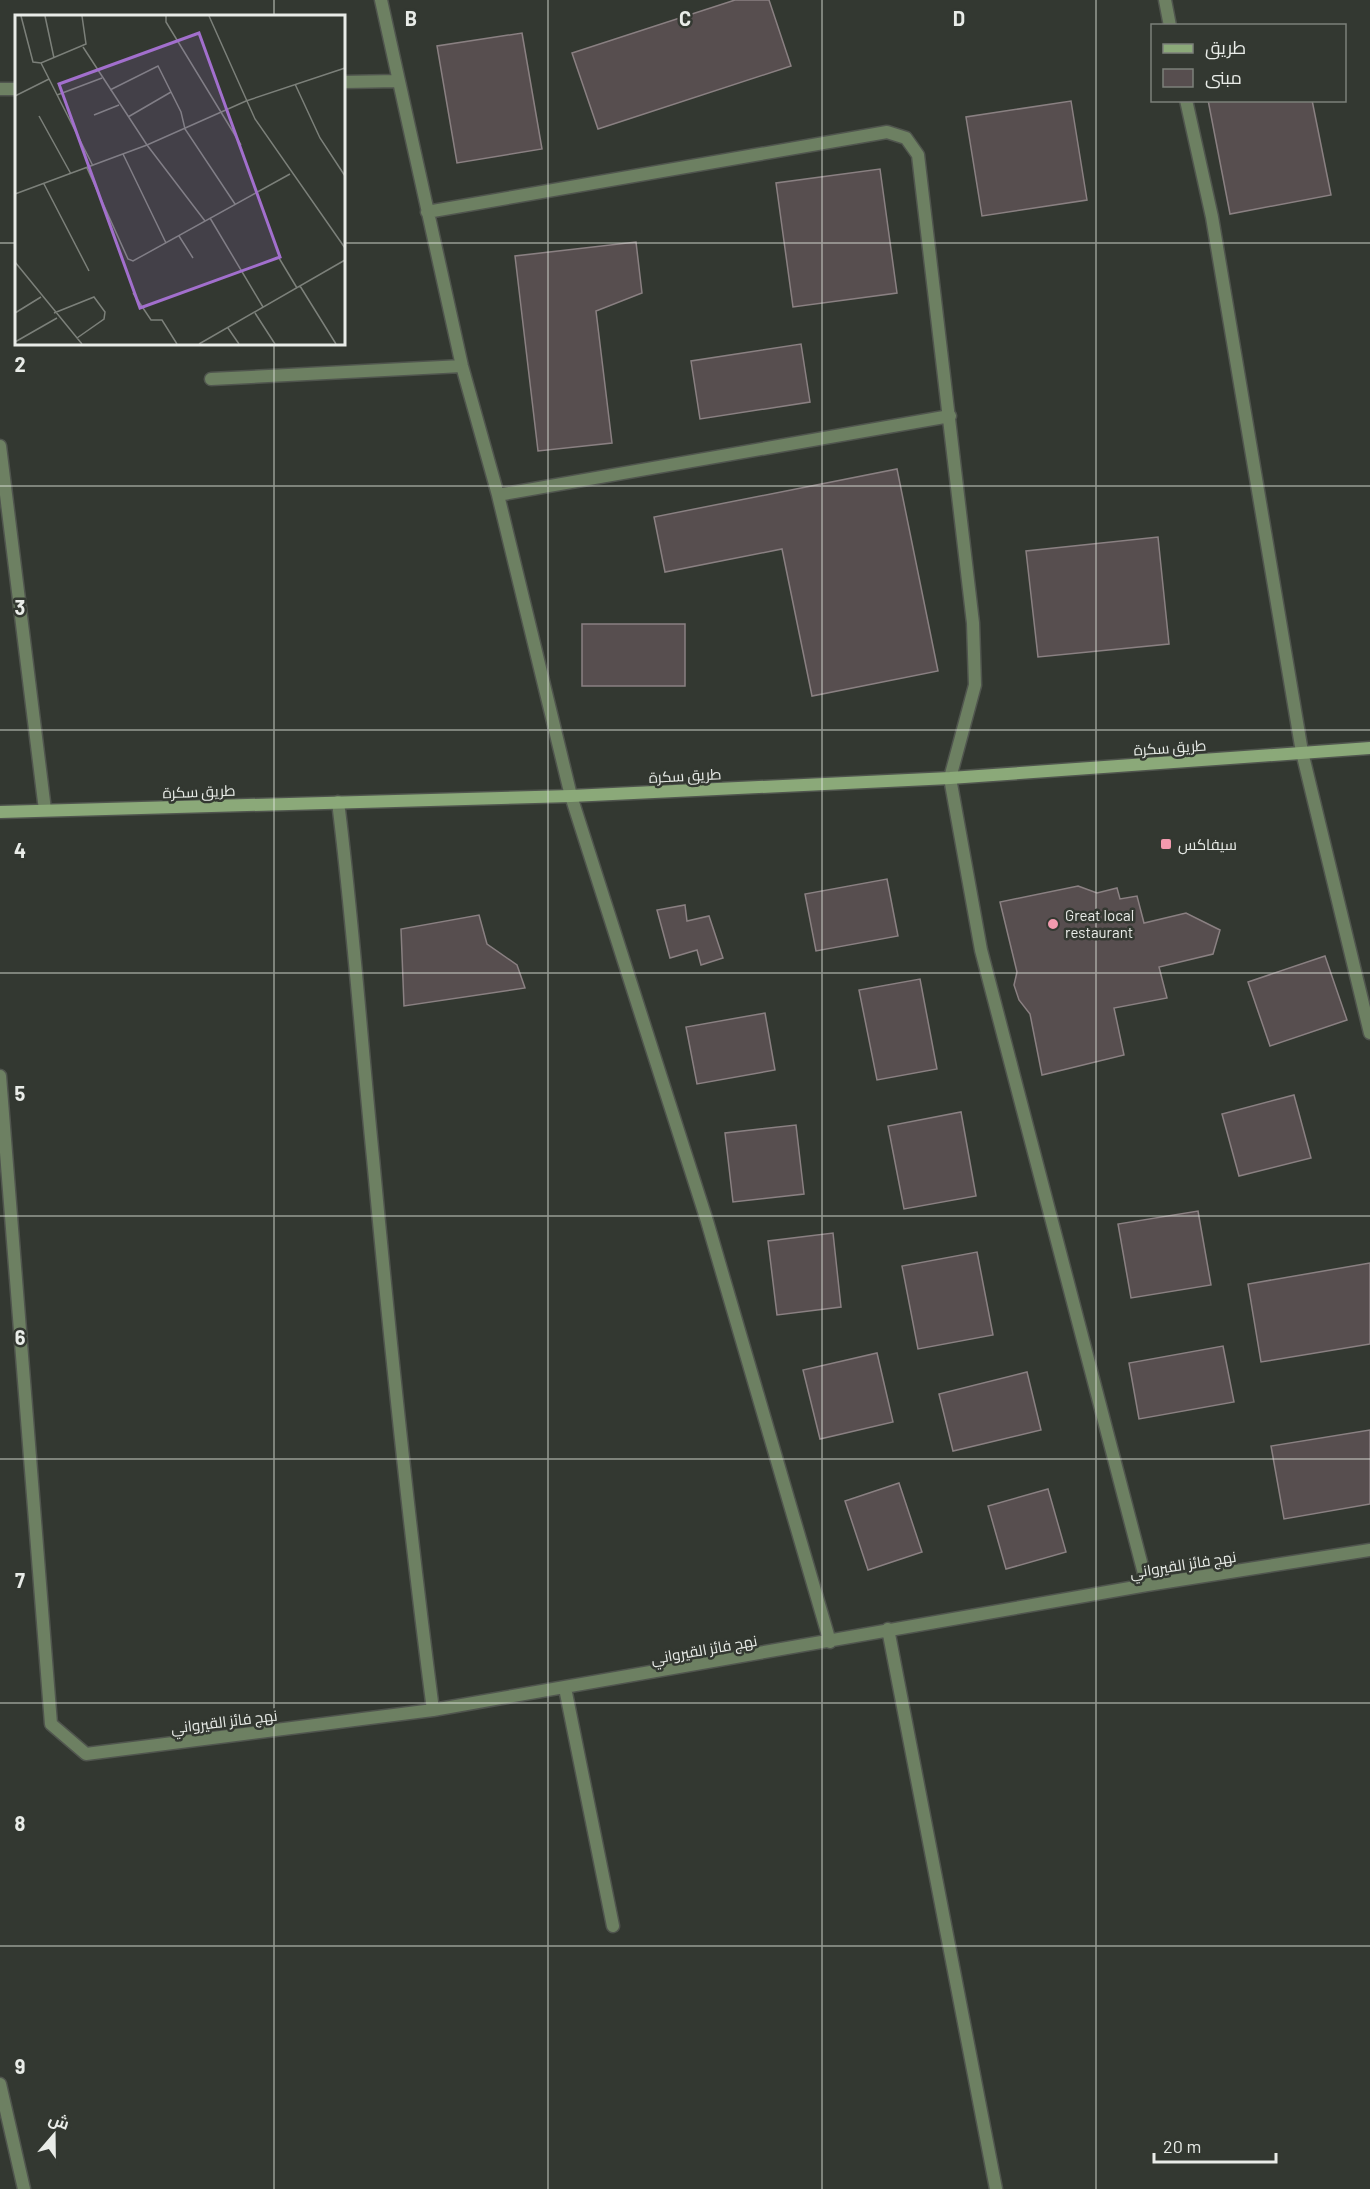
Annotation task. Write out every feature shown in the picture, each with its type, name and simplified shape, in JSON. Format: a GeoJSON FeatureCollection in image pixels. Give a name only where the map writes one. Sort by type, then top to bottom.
{"type":"FeatureCollection","features":[{"type":"Feature","properties":{"kind":"main road","name":"طريق سكرة"},"geometry":{"type":"LineString","coordinates":[[0,812],[571,796],[950,777],[1370,748]]}},
{"type":"Feature","properties":{"kind":"street"},"geometry":{"type":"LineString","coordinates":[[381,0],[397,81],[462,366],[498,495],[571,796],[707,1221],[830,1642]]}},
{"type":"Feature","properties":{"kind":"street"},"geometry":{"type":"LineString","coordinates":[[1165,0],[1170,24]]}},
{"type":"Feature","properties":{"kind":"street"},"geometry":{"type":"LineString","coordinates":[[345,82],[397,81]]}},
{"type":"Feature","properties":{"kind":"street"},"geometry":{"type":"LineString","coordinates":[[1186,102],[1212,217],[1302,752],[1370,1033]]}},
{"type":"Feature","properties":{"kind":"street"},"geometry":{"type":"LineString","coordinates":[[427,212],[887,132],[906,138],[918,156],[974,623],[975,686],[950,777],[981,950],[1147,1585]]}},
{"type":"Feature","properties":{"kind":"street"},"geometry":{"type":"LineString","coordinates":[[211,379],[462,366]]}},
{"type":"Feature","properties":{"kind":"street"},"geometry":{"type":"LineString","coordinates":[[498,495],[950,416]]}},
{"type":"Feature","properties":{"kind":"street"},"geometry":{"type":"LineString","coordinates":[[0,446],[45,810]]}},
{"type":"Feature","properties":{"kind":"street"},"geometry":{"type":"LineString","coordinates":[[338,802],[354,926],[372,1157],[408,1513],[433,1710]]}},
{"type":"Feature","properties":{"kind":"street","name":"نهج فائز القيرواني"},"geometry":{"type":"LineString","coordinates":[[0,1076],[51,1724],[86,1754],[433,1710],[830,1642],[888,1629],[1370,1550]]}},
{"type":"Feature","properties":{"kind":"street"},"geometry":{"type":"LineString","coordinates":[[888,1629],[996,2189]]}},
{"type":"Feature","properties":{"kind":"street"},"geometry":{"type":"LineString","coordinates":[[565,1688],[613,1926]]}},
{"type":"Feature","properties":{"kind":"street"},"geometry":{"type":"LineString","coordinates":[[0,2084],[24,2189]]}},
{"type":"Feature","properties":{"kind":"building"},"geometry":{"type":"Polygon","coordinates":[[[735,0],[769,0],[791,66],[598,129],[572,53],[735,0]]]}},
{"type":"Feature","properties":{"kind":"building"},"geometry":{"type":"Polygon","coordinates":[[[522,33],[542,149],[457,163],[437,46],[522,33]]]}},
{"type":"Feature","properties":{"kind":"building"},"geometry":{"type":"Polygon","coordinates":[[[1071,101],[1087,200],[982,216],[966,117],[1071,101]]]}},
{"type":"Feature","properties":{"kind":"building"},"geometry":{"type":"Polygon","coordinates":[[[1208,102],[1312,102],[1331,195],[1230,214],[1208,102]]]}},
{"type":"Feature","properties":{"kind":"building"},"geometry":{"type":"Polygon","coordinates":[[[880,169],[897,293],[793,307],[776,183],[880,169]]]}},
{"type":"Feature","properties":{"kind":"building"},"geometry":{"type":"Polygon","coordinates":[[[636,242],[642,293],[596,311],[612,443],[538,451],[515,256],[636,242]]]}},
{"type":"Feature","properties":{"kind":"building"},"geometry":{"type":"Polygon","coordinates":[[[801,344],[810,402],[700,419],[691,361],[801,344]]]}},
{"type":"Feature","properties":{"kind":"building"},"geometry":{"type":"Polygon","coordinates":[[[897,469],[938,671],[812,696],[782,549],[665,572],[654,517],[897,469]]]}},
{"type":"Feature","properties":{"kind":"building"},"geometry":{"type":"Polygon","coordinates":[[[1158,537],[1169,644],[1038,657],[1026,551],[1158,537]]]}},
{"type":"Feature","properties":{"kind":"building"},"geometry":{"type":"Polygon","coordinates":[[[582,624],[685,624],[685,686],[582,686],[582,624]]]}},
{"type":"Feature","properties":{"kind":"building"},"geometry":{"type":"Polygon","coordinates":[[[887,879],[898,936],[816,951],[805,894],[887,879]]]}},
{"type":"Feature","properties":{"kind":"building"},"geometry":{"type":"Polygon","coordinates":[[[1078,886],[1097,893],[1117,888],[1120,899],[1137,896],[1144,923],[1186,913],[1220,930],[1213,954],[1159,967],[1167,998],[1114,1008],[1124,1055],[1042,1075],[1030,1014],[1019,1000],[1014,985],[1017,972],[1000,902],[1078,886]]]}},
{"type":"Feature","properties":{"kind":"building"},"geometry":{"type":"Polygon","coordinates":[[[685,905],[687,921],[709,916],[723,958],[701,965],[697,950],[670,958],[657,910],[685,905]]]}},
{"type":"Feature","properties":{"kind":"building"},"geometry":{"type":"Polygon","coordinates":[[[479,915],[487,944],[517,965],[525,988],[404,1006],[401,929],[479,915]]]}},
{"type":"Feature","properties":{"kind":"building"},"geometry":{"type":"Polygon","coordinates":[[[1325,956],[1347,1020],[1270,1046],[1248,982],[1325,956]]]}},
{"type":"Feature","properties":{"kind":"building"},"geometry":{"type":"Polygon","coordinates":[[[920,979],[937,1069],[877,1080],[859,990],[920,979]]]}},
{"type":"Feature","properties":{"kind":"building"},"geometry":{"type":"Polygon","coordinates":[[[765,1013],[775,1070],[697,1084],[686,1027],[765,1013]]]}},
{"type":"Feature","properties":{"kind":"building"},"geometry":{"type":"Polygon","coordinates":[[[1294,1095],[1311,1158],[1239,1176],[1222,1114],[1294,1095]]]}},
{"type":"Feature","properties":{"kind":"building"},"geometry":{"type":"Polygon","coordinates":[[[961,1112],[976,1196],[904,1209],[888,1126],[961,1112]]]}},
{"type":"Feature","properties":{"kind":"building"},"geometry":{"type":"Polygon","coordinates":[[[796,1125],[804,1194],[733,1202],[725,1133],[796,1125]]]}},
{"type":"Feature","properties":{"kind":"building"},"geometry":{"type":"Polygon","coordinates":[[[1198,1211],[1211,1285],[1131,1298],[1118,1224],[1198,1211]]]}},
{"type":"Feature","properties":{"kind":"building"},"geometry":{"type":"Polygon","coordinates":[[[833,1233],[841,1307],[777,1315],[768,1241],[833,1233]]]}},
{"type":"Feature","properties":{"kind":"building"},"geometry":{"type":"Polygon","coordinates":[[[977,1252],[993,1335],[918,1349],[902,1266],[977,1252]]]}},
{"type":"Feature","properties":{"kind":"building"},"geometry":{"type":"Polygon","coordinates":[[[1370,1263],[1370,1344],[1261,1362],[1248,1284],[1370,1263]]]}},
{"type":"Feature","properties":{"kind":"building"},"geometry":{"type":"Polygon","coordinates":[[[1223,1346],[1234,1402],[1139,1419],[1129,1363],[1223,1346]]]}},
{"type":"Feature","properties":{"kind":"building"},"geometry":{"type":"Polygon","coordinates":[[[877,1353],[893,1422],[820,1439],[803,1370],[877,1353]]]}},
{"type":"Feature","properties":{"kind":"building"},"geometry":{"type":"Polygon","coordinates":[[[1027,1372],[1041,1430],[953,1451],[939,1394],[1027,1372]]]}},
{"type":"Feature","properties":{"kind":"building"},"geometry":{"type":"Polygon","coordinates":[[[1370,1430],[1370,1504],[1284,1519],[1271,1446],[1370,1430]]]}},
{"type":"Feature","properties":{"kind":"building"},"geometry":{"type":"Polygon","coordinates":[[[899,1483],[922,1552],[868,1570],[845,1501],[899,1483]]]}},
{"type":"Feature","properties":{"kind":"building"},"geometry":{"type":"Polygon","coordinates":[[[1048,1489],[1066,1552],[1006,1569],[988,1506],[1048,1489]]]}},
{"type":"Feature","properties":{"kind":"place","name":"سيفاكس"},"geometry":{"type":"Point","coordinates":[1166,844]}},
{"type":"Feature","properties":{"kind":"place","name":"Great local restaurant"},"geometry":{"type":"Point","coordinates":[1053,924]}}]}
